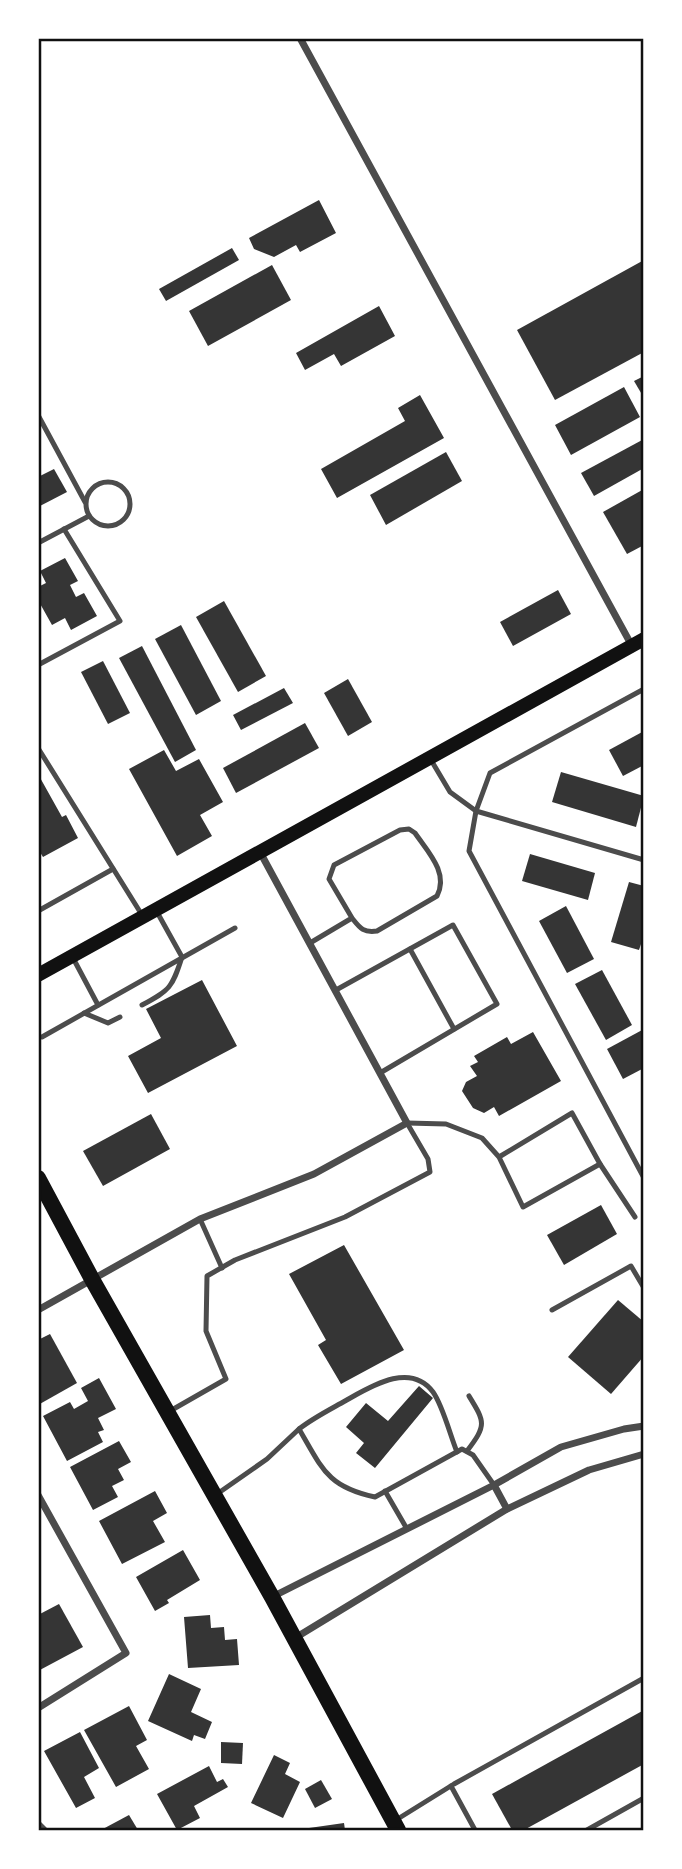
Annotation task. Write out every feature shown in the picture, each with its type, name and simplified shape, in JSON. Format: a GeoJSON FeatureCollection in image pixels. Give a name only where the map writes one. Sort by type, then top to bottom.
{"type":"FeatureCollection","features":[{"type":"Feature","properties":{"kind":"main road"},"geometry":{"type":"LineString","coordinates":[[38,975],[638,642]]}},
{"type":"Feature","properties":{"kind":"main road"},"geometry":{"type":"LineString","coordinates":[[38,1178],[93,1281],[272,1597],[395,1826]]}},
{"type":"Feature","properties":{"kind":"street"},"geometry":{"type":"LineString","coordinates":[[300,38],[638,642]]}},
{"type":"Feature","properties":{"kind":"street"},"geometry":{"type":"LineString","coordinates":[[38,1310],[200,1219],[314,1174],[407,1123],[260,852]]}},
{"type":"Feature","properties":{"kind":"street"},"geometry":{"type":"LineString","coordinates":[[272,1597],[494,1485],[561,1447],[643,1426]]}},
{"type":"Feature","properties":{"kind":"street"},"geometry":{"type":"LineString","coordinates":[[294,1638],[507,1509],[589,1470],[643,1454]]}},
{"type":"Feature","properties":{"kind":"street"},"geometry":{"type":"LineString","coordinates":[[494,1485],[507,1509]]}},
{"type":"Feature","properties":{"kind":"street"},"geometry":{"type":"LineString","coordinates":[[38,1495],[126,1653],[38,1708]]}},
{"type":"Feature","properties":{"kind":"street"},"geometry":{"type":"LineString","coordinates":[[38,1824],[44,1830]]}},
{"type":"Feature","properties":{"kind":"lane"},"geometry":{"type":"LineString","coordinates":[[38,415],[85,502],[89,516],[100,525],[115,525],[127,517],[130,502],[125,488],[104,481],[91,488],[85,502]]}},
{"type":"Feature","properties":{"kind":"lane"},"geometry":{"type":"LineString","coordinates":[[38,543],[89,516]]}},
{"type":"Feature","properties":{"kind":"lane"},"geometry":{"type":"LineString","coordinates":[[38,665],[120,621],[64,529]]}},
{"type":"Feature","properties":{"kind":"lane"},"geometry":{"type":"LineString","coordinates":[[643,689],[491,774],[476,811],[469,851],[643,1178]]}},
{"type":"Feature","properties":{"kind":"lane"},"geometry":{"type":"LineString","coordinates":[[38,748],[113,869],[183,957]]}},
{"type":"Feature","properties":{"kind":"lane"},"geometry":{"type":"LineString","coordinates":[[429,758],[450,792],[476,811],[643,860]]}},
{"type":"Feature","properties":{"kind":"lane"},"geometry":{"type":"LineString","coordinates":[[409,829],[415,833],[442,877],[442,888],[437,896],[377,931],[368,933],[361,930],[352,918],[329,879],[334,866],[400,830],[409,829]]}},
{"type":"Feature","properties":{"kind":"lane"},"geometry":{"type":"LineString","coordinates":[[39,911],[113,869]]}},
{"type":"Feature","properties":{"kind":"lane"},"geometry":{"type":"LineString","coordinates":[[310,943],[352,918]]}},
{"type":"Feature","properties":{"kind":"lane"},"geometry":{"type":"LineString","coordinates":[[335,990],[453,925],[497,1004],[380,1073]]}},
{"type":"Feature","properties":{"kind":"lane"},"geometry":{"type":"LineString","coordinates":[[42,1037],[235,928]]}},
{"type":"Feature","properties":{"kind":"lane"},"geometry":{"type":"LineString","coordinates":[[410,949],[454,1029]]}},
{"type":"Feature","properties":{"kind":"lane"},"geometry":{"type":"LineString","coordinates":[[72,956],[98,1005]]}},
{"type":"Feature","properties":{"kind":"lane"},"geometry":{"type":"LineString","coordinates":[[142,1005],[167,991],[175,979],[183,957]]}},
{"type":"Feature","properties":{"kind":"lane"},"geometry":{"type":"LineString","coordinates":[[84,1013],[108,1023],[120,1017]]}},
{"type":"Feature","properties":{"kind":"lane"},"geometry":{"type":"LineString","coordinates":[[499,1157],[572,1113],[600,1164],[635,1217]]}},
{"type":"Feature","properties":{"kind":"lane"},"geometry":{"type":"LineString","coordinates":[[407,1123],[446,1124],[482,1138],[499,1157],[523,1207],[600,1164]]}},
{"type":"Feature","properties":{"kind":"lane"},"geometry":{"type":"LineString","coordinates":[[167,1412],[226,1379],[206,1331],[207,1276],[235,1260],[345,1216],[430,1172],[428,1159],[407,1123]]}},
{"type":"Feature","properties":{"kind":"lane"},"geometry":{"type":"LineString","coordinates":[[200,1219],[222,1268]]}},
{"type":"Feature","properties":{"kind":"lane"},"geometry":{"type":"LineString","coordinates":[[552,1310],[631,1266],[643,1288]]}},
{"type":"Feature","properties":{"kind":"lane"},"geometry":{"type":"LineString","coordinates":[[215,1496],[267,1459],[309,1421],[372,1386],[393,1378],[413,1377],[433,1392],[457,1452]]}},
{"type":"Feature","properties":{"kind":"lane"},"geometry":{"type":"LineString","coordinates":[[467,1451],[483,1425],[483,1418],[469,1396]]}},
{"type":"Feature","properties":{"kind":"lane"},"geometry":{"type":"LineString","coordinates":[[299,1429],[323,1469],[337,1485],[375,1497],[462,1449],[473,1455],[494,1485]]}},
{"type":"Feature","properties":{"kind":"lane"},"geometry":{"type":"LineString","coordinates":[[385,1491],[407,1529]]}},
{"type":"Feature","properties":{"kind":"lane"},"geometry":{"type":"LineString","coordinates":[[395,1826],[451,1786],[643,1678]]}},
{"type":"Feature","properties":{"kind":"lane"},"geometry":{"type":"LineString","coordinates":[[451,1786],[475,1830]]}},
{"type":"Feature","properties":{"kind":"lane"},"geometry":{"type":"LineString","coordinates":[[587,1830],[643,1798]]}},
{"type":"Feature","properties":{"kind":"building"},"geometry":{"type":"Polygon","coordinates":[[[319,200],[336,233],[300,252],[296,245],[274,257],[254,249],[249,238],[319,200]]]}},
{"type":"Feature","properties":{"kind":"building"},"geometry":{"type":"Polygon","coordinates":[[[232,248],[239,260],[166,301],[159,289],[232,248]]]}},
{"type":"Feature","properties":{"kind":"building"},"geometry":{"type":"Polygon","coordinates":[[[644,260],[644,352],[555,400],[517,330],[644,260]]]}},
{"type":"Feature","properties":{"kind":"building"},"geometry":{"type":"Polygon","coordinates":[[[272,265],[291,300],[208,346],[189,311],[272,265]]]}},
{"type":"Feature","properties":{"kind":"building"},"geometry":{"type":"Polygon","coordinates":[[[379,306],[395,336],[341,366],[334,354],[305,370],[296,353],[379,306]]]}},
{"type":"Feature","properties":{"kind":"building"},"geometry":{"type":"Polygon","coordinates":[[[644,376],[644,398],[634,381],[644,376]]]}},
{"type":"Feature","properties":{"kind":"building"},"geometry":{"type":"Polygon","coordinates":[[[624,387],[640,417],[571,455],[555,425],[624,387]]]}},
{"type":"Feature","properties":{"kind":"building"},"geometry":{"type":"Polygon","coordinates":[[[420,395],[444,438],[337,498],[321,469],[405,421],[398,408],[420,395]]]}},
{"type":"Feature","properties":{"kind":"building"},"geometry":{"type":"Polygon","coordinates":[[[644,439],[644,468],[594,496],[581,473],[644,439]]]}},
{"type":"Feature","properties":{"kind":"building"},"geometry":{"type":"Polygon","coordinates":[[[446,452],[462,481],[386,525],[370,495],[446,452]]]}},
{"type":"Feature","properties":{"kind":"building"},"geometry":{"type":"Polygon","coordinates":[[[54,469],[67,492],[38,507],[38,477],[54,469]]]}},
{"type":"Feature","properties":{"kind":"building"},"geometry":{"type":"Polygon","coordinates":[[[644,489],[644,545],[627,554],[603,512],[644,489]]]}},
{"type":"Feature","properties":{"kind":"building"},"geometry":{"type":"Polygon","coordinates":[[[65,558],[78,581],[70,585],[76,597],[84,593],[97,616],[71,630],[65,618],[52,625],[38,600],[38,587],[46,583],[40,571],[65,558]]]}},
{"type":"Feature","properties":{"kind":"building"},"geometry":{"type":"Polygon","coordinates":[[[558,590],[571,614],[513,646],[500,622],[558,590]]]}},
{"type":"Feature","properties":{"kind":"building"},"geometry":{"type":"Polygon","coordinates":[[[224,601],[266,676],[238,692],[196,617],[224,601]]]}},
{"type":"Feature","properties":{"kind":"building"},"geometry":{"type":"Polygon","coordinates":[[[181,625],[221,701],[196,715],[155,639],[181,625]]]}},
{"type":"Feature","properties":{"kind":"building"},"geometry":{"type":"Polygon","coordinates":[[[142,646],[196,750],[175,762],[119,658],[142,646]]]}},
{"type":"Feature","properties":{"kind":"building"},"geometry":{"type":"Polygon","coordinates":[[[103,661],[130,713],[108,724],[81,672],[103,661]]]}},
{"type":"Feature","properties":{"kind":"building"},"geometry":{"type":"Polygon","coordinates":[[[348,679],[372,722],[348,736],[324,693],[348,679]]]}},
{"type":"Feature","properties":{"kind":"building"},"geometry":{"type":"Polygon","coordinates":[[[284,688],[293,703],[241,730],[233,715],[284,688]]]}},
{"type":"Feature","properties":{"kind":"building"},"geometry":{"type":"Polygon","coordinates":[[[305,723],[319,748],[236,793],[223,768],[305,723]]]}},
{"type":"Feature","properties":{"kind":"building"},"geometry":{"type":"Polygon","coordinates":[[[644,731],[644,765],[623,776],[609,750],[644,731]]]}},
{"type":"Feature","properties":{"kind":"building"},"geometry":{"type":"Polygon","coordinates":[[[164,750],[176,771],[199,759],[223,802],[200,815],[212,836],[177,856],[129,769],[164,750]]]}},
{"type":"Feature","properties":{"kind":"building"},"geometry":{"type":"Polygon","coordinates":[[[561,772],[644,796],[636,827],[552,802],[561,772]]]}},
{"type":"Feature","properties":{"kind":"building"},"geometry":{"type":"Polygon","coordinates":[[[38,774],[62,817],[66,815],[78,838],[43,857],[38,849],[38,774]]]}},
{"type":"Feature","properties":{"kind":"building"},"geometry":{"type":"Polygon","coordinates":[[[530,854],[595,873],[588,900],[522,881],[530,854]]]}},
{"type":"Feature","properties":{"kind":"building"},"geometry":{"type":"Polygon","coordinates":[[[629,882],[644,886],[644,935],[639,950],[611,942],[629,882]]]}},
{"type":"Feature","properties":{"kind":"building"},"geometry":{"type":"Polygon","coordinates":[[[566,906],[594,959],[567,973],[539,921],[566,906]]]}},
{"type":"Feature","properties":{"kind":"building"},"geometry":{"type":"Polygon","coordinates":[[[602,970],[632,1025],[606,1040],[575,984],[602,970]]]}},
{"type":"Feature","properties":{"kind":"building"},"geometry":{"type":"Polygon","coordinates":[[[202,980],[237,1046],[148,1093],[128,1056],[161,1038],[146,1009],[202,980]]]}},
{"type":"Feature","properties":{"kind":"building"},"geometry":{"type":"Polygon","coordinates":[[[644,1029],[644,1068],[623,1079],[607,1049],[644,1029]]]}},
{"type":"Feature","properties":{"kind":"building"},"geometry":{"type":"Polygon","coordinates":[[[533,1032],[561,1081],[499,1116],[494,1107],[484,1113],[473,1108],[462,1091],[466,1082],[477,1076],[470,1066],[478,1062],[474,1056],[507,1037],[511,1044],[533,1032]]]}},
{"type":"Feature","properties":{"kind":"building"},"geometry":{"type":"Polygon","coordinates":[[[151,1114],[170,1149],[103,1186],[83,1151],[151,1114]]]}},
{"type":"Feature","properties":{"kind":"building"},"geometry":{"type":"Polygon","coordinates":[[[601,1205],[617,1234],[564,1265],[547,1235],[601,1205]]]}},
{"type":"Feature","properties":{"kind":"building"},"geometry":{"type":"Polygon","coordinates":[[[344,1245],[404,1350],[341,1384],[318,1345],[326,1340],[289,1274],[344,1245]]]}},
{"type":"Feature","properties":{"kind":"building"},"geometry":{"type":"Polygon","coordinates":[[[618,1300],[644,1322],[644,1356],[611,1394],[568,1357],[618,1300]]]}},
{"type":"Feature","properties":{"kind":"building"},"geometry":{"type":"Polygon","coordinates":[[[50,1334],[77,1383],[38,1405],[38,1340],[50,1334]]]}},
{"type":"Feature","properties":{"kind":"building"},"geometry":{"type":"Polygon","coordinates":[[[99,1378],[116,1409],[98,1418],[104,1430],[98,1432],[103,1442],[67,1461],[43,1416],[70,1402],[74,1409],[88,1401],[81,1388],[99,1378]]]}},
{"type":"Feature","properties":{"kind":"building"},"geometry":{"type":"Polygon","coordinates":[[[419,1386],[433,1398],[375,1468],[356,1453],[364,1443],[346,1427],[366,1403],[388,1421],[419,1386]]]}},
{"type":"Feature","properties":{"kind":"building"},"geometry":{"type":"Polygon","coordinates":[[[119,1441],[131,1462],[118,1469],[124,1480],[112,1486],[118,1497],[93,1510],[70,1467],[119,1441]]]}},
{"type":"Feature","properties":{"kind":"building"},"geometry":{"type":"Polygon","coordinates":[[[155,1491],[167,1513],[153,1521],[165,1542],[122,1564],[99,1521],[155,1491]]]}},
{"type":"Feature","properties":{"kind":"building"},"geometry":{"type":"Polygon","coordinates":[[[183,1550],[200,1580],[167,1600],[169,1603],[155,1611],[136,1577],[183,1550]]]}},
{"type":"Feature","properties":{"kind":"building"},"geometry":{"type":"Polygon","coordinates":[[[59,1604],[83,1647],[38,1671],[38,1615],[59,1604]]]}},
{"type":"Feature","properties":{"kind":"building"},"geometry":{"type":"Polygon","coordinates":[[[210,1615],[211,1628],[224,1627],[225,1640],[237,1639],[239,1665],[188,1668],[184,1617],[210,1615]]]}},
{"type":"Feature","properties":{"kind":"building"},"geometry":{"type":"Polygon","coordinates":[[[169,1674],[201,1689],[191,1712],[212,1722],[205,1739],[194,1735],[192,1741],[148,1721],[169,1674]]]}},
{"type":"Feature","properties":{"kind":"building"},"geometry":{"type":"Polygon","coordinates":[[[129,1706],[147,1740],[136,1746],[149,1769],[116,1787],[84,1730],[129,1706]]]}},
{"type":"Feature","properties":{"kind":"building"},"geometry":{"type":"Polygon","coordinates":[[[644,1710],[644,1764],[524,1830],[512,1830],[492,1794],[644,1710]]]}},
{"type":"Feature","properties":{"kind":"building"},"geometry":{"type":"Polygon","coordinates":[[[80,1732],[99,1768],[84,1777],[95,1798],[76,1808],[44,1751],[80,1732]]]}},
{"type":"Feature","properties":{"kind":"building"},"geometry":{"type":"Polygon","coordinates":[[[221,1742],[243,1743],[242,1764],[221,1763],[221,1742]]]}},
{"type":"Feature","properties":{"kind":"building"},"geometry":{"type":"Polygon","coordinates":[[[274,1755],[290,1763],[285,1774],[300,1782],[283,1818],[251,1803],[274,1755]]]}},
{"type":"Feature","properties":{"kind":"building"},"geometry":{"type":"Polygon","coordinates":[[[209,1766],[217,1782],[223,1779],[228,1787],[194,1806],[200,1818],[177,1830],[157,1794],[209,1766]]]}},
{"type":"Feature","properties":{"kind":"building"},"geometry":{"type":"Polygon","coordinates":[[[321,1780],[332,1799],[315,1808],[305,1789],[321,1780]]]}},
{"type":"Feature","properties":{"kind":"building"},"geometry":{"type":"Polygon","coordinates":[[[129,1815],[138,1830],[101,1830],[129,1815]]]}},
{"type":"Feature","properties":{"kind":"building"},"geometry":{"type":"Polygon","coordinates":[[[344,1823],[345,1830],[302,1830],[302,1829],[344,1823]]]}}]}
